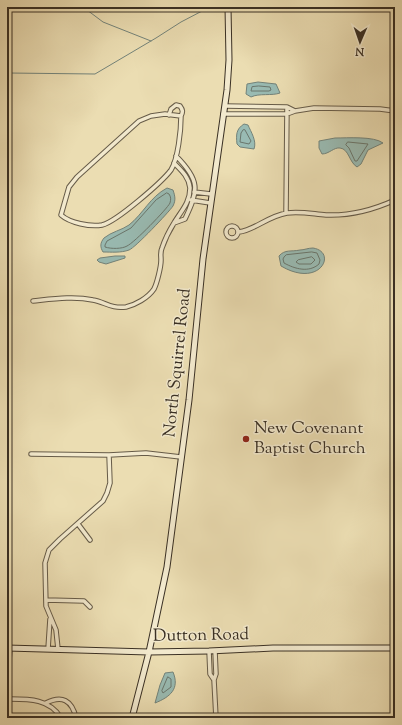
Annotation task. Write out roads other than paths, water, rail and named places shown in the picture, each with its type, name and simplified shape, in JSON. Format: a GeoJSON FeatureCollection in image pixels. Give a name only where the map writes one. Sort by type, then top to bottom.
{"type":"FeatureCollection","features":[{"type":"Feature","properties":{"kind":"street","name":"North Squirrel Road"},"geometry":{"type":"LineString","coordinates":[[132,718],[167,567],[195,347],[211,194],[225,106],[228,71],[228,10]]}},
{"type":"Feature","properties":{"kind":"street"},"geometry":{"type":"LineString","coordinates":[[169,115],[171,108],[176,105],[180,106],[182,109],[181,123],[174,163],[171,169],[160,181],[112,220],[102,225],[74,222],[65,219],[61,215],[69,187],[77,177],[139,121],[151,116],[181,116]]}},
{"type":"Feature","properties":{"kind":"street"},"geometry":{"type":"LineString","coordinates":[[225,106],[287,107],[295,111]]}},
{"type":"Feature","properties":{"kind":"street"},"geometry":{"type":"LineString","coordinates":[[257,107],[257,114]]}},
{"type":"Feature","properties":{"kind":"street"},"geometry":{"type":"LineString","coordinates":[[286,213],[287,107]]}},
{"type":"Feature","properties":{"kind":"street"},"geometry":{"type":"LineString","coordinates":[[223,114],[287,114],[314,108],[380,109],[395,111]]}},
{"type":"Feature","properties":{"kind":"street"},"geometry":{"type":"LineString","coordinates":[[173,223],[184,219],[194,201],[195,192],[195,185],[188,168],[176,156]]}},
{"type":"Feature","properties":{"kind":"street"},"geometry":{"type":"LineString","coordinates":[[33,301],[57,298],[83,299],[95,300],[110,306],[126,306],[144,298],[154,289],[161,266],[161,250],[173,223],[188,200],[190,192],[190,186],[184,171],[174,163]]}},
{"type":"Feature","properties":{"kind":"street"},"geometry":{"type":"LineString","coordinates":[[190,192],[211,194]]}},
{"type":"Feature","properties":{"kind":"street"},"geometry":{"type":"LineString","coordinates":[[188,200],[210,203]]}},
{"type":"Feature","properties":{"kind":"street"},"geometry":{"type":"LineString","coordinates":[[239,232],[246,231],[267,219],[286,213],[300,212],[326,215],[350,214],[377,208],[395,200]]}},
{"type":"Feature","properties":{"kind":"street"},"geometry":{"type":"LineString","coordinates":[[31,454],[109,455],[146,453],[181,457]]}},
{"type":"Feature","properties":{"kind":"street"},"geometry":{"type":"LineString","coordinates":[[58,649],[56,630],[46,606],[45,563],[49,550],[103,501],[110,483],[109,455]]}},
{"type":"Feature","properties":{"kind":"street"},"geometry":{"type":"LineString","coordinates":[[78,524],[90,540]]}},
{"type":"Feature","properties":{"kind":"street"},"geometry":{"type":"LineString","coordinates":[[46,600],[84,601],[90,606]]}},
{"type":"Feature","properties":{"kind":"street"},"geometry":{"type":"LineString","coordinates":[[48,649],[50,618]]}},
{"type":"Feature","properties":{"kind":"street"},"geometry":{"type":"LineString","coordinates":[[7,676],[8,648]]}},
{"type":"Feature","properties":{"kind":"street","name":"Dutton Road"},"geometry":{"type":"LineString","coordinates":[[8,648],[148,652],[274,648],[395,648]]}},
{"type":"Feature","properties":{"kind":"street"},"geometry":{"type":"LineString","coordinates":[[212,651],[216,674],[214,680],[216,718]]}},
{"type":"Feature","properties":{"kind":"street"},"geometry":{"type":"LineString","coordinates":[[7,699],[32,699],[46,704],[61,718]]}},
{"type":"Feature","properties":{"kind":"street"},"geometry":{"type":"LineString","coordinates":[[46,704],[54,699],[61,699],[69,703],[74,709],[76,718]]}},
{"type":"Feature","properties":{"kind":"water"},"geometry":{"type":"Polygon","coordinates":[[[258,82],[276,84],[280,93],[251,97],[246,94],[247,84],[258,82]]]}},
{"type":"Feature","properties":{"kind":"water"},"geometry":{"type":"Polygon","coordinates":[[[244,124],[248,125],[253,137],[255,143],[254,149],[240,147],[237,144],[237,132],[244,124]]]}},
{"type":"Feature","properties":{"kind":"water"},"geometry":{"type":"Polygon","coordinates":[[[335,138],[367,138],[383,143],[368,150],[361,164],[357,167],[343,149],[338,148],[322,154],[319,148],[319,141],[335,138]]]}},
{"type":"Feature","properties":{"kind":"water"},"geometry":{"type":"Polygon","coordinates":[[[167,188],[173,190],[175,202],[145,237],[129,250],[119,252],[103,252],[101,245],[104,238],[129,225],[156,196],[167,188]]]}},
{"type":"Feature","properties":{"kind":"water"},"geometry":{"type":"Polygon","coordinates":[[[313,248],[320,251],[324,256],[324,262],[321,267],[315,271],[306,273],[295,272],[281,266],[279,256],[284,252],[313,248]]]}},
{"type":"Feature","properties":{"kind":"water"},"geometry":{"type":"Polygon","coordinates":[[[125,256],[125,258],[106,264],[97,260],[100,258],[125,256]]]}},
{"type":"Feature","properties":{"kind":"water"},"geometry":{"type":"Polygon","coordinates":[[[173,672],[175,683],[172,692],[165,698],[155,703],[165,673],[173,672]]]}},
{"type":"Feature","properties":{"kind":"waterway"},"geometry":{"type":"LineString","coordinates":[[83,7],[103,22],[151,41]]}},
{"type":"Feature","properties":{"kind":"waterway"},"geometry":{"type":"LineString","coordinates":[[7,73],[95,74],[181,22],[204,10]]}},
{"type":"Feature","properties":{"kind":"place","name":"New Covenant Baptist Church"},"geometry":{"type":"Point","coordinates":[246,439]}}]}
